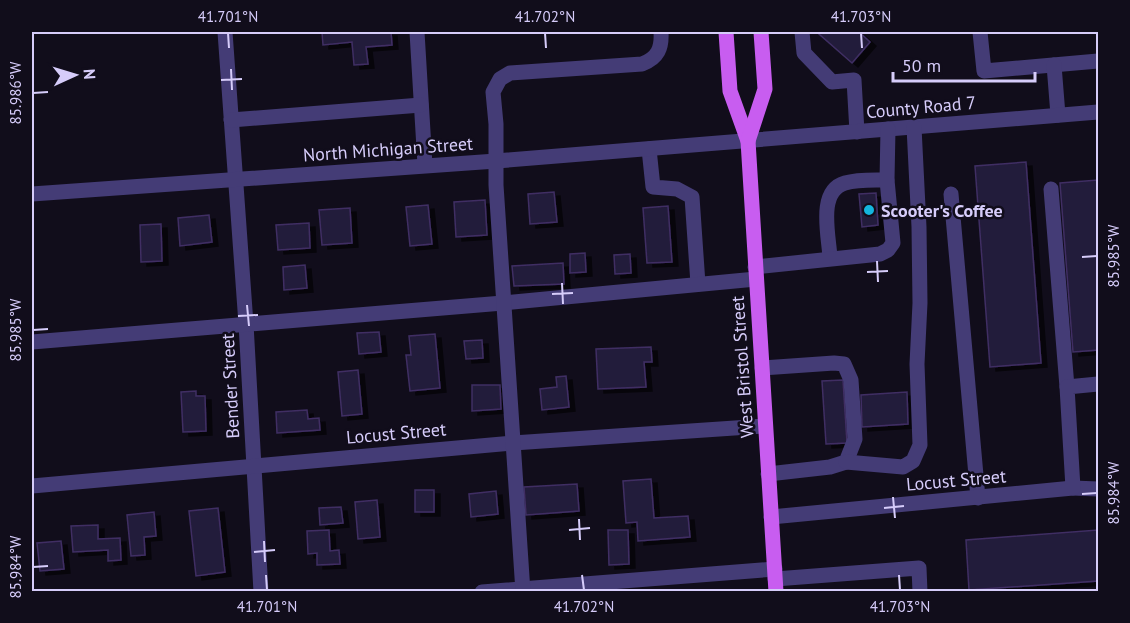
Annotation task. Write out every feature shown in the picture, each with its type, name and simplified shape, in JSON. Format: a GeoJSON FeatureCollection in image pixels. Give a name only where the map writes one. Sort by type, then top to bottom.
{"type":"FeatureCollection","features":[{"type":"Feature","properties":{"kind":"main road","name":"West Bristol Street"},"geometry":{"type":"LineString","coordinates":[[726,32],[730,92],[748,141],[775,580]]}},
{"type":"Feature","properties":{"kind":"main road","name":"West Bristol Street"},"geometry":{"type":"LineString","coordinates":[[748,141],[765,89],[761,32]]}},
{"type":"Feature","properties":{"kind":"street","name":"Bender Street"},"geometry":{"type":"LineString","coordinates":[[225,32],[246,324],[261,591]]}},
{"type":"Feature","properties":{"kind":"street"},"geometry":{"type":"LineString","coordinates":[[417,32],[425,165]]}},
{"type":"Feature","properties":{"kind":"street"},"geometry":{"type":"LineString","coordinates":[[522,590],[503,303],[493,92],[500,79],[510,73],[642,64],[651,61],[658,55],[662,42],[661,32]]}},
{"type":"Feature","properties":{"kind":"street"},"geometry":{"type":"LineString","coordinates":[[802,32],[804,53],[832,82],[854,80],[857,132]]}},
{"type":"Feature","properties":{"kind":"street"},"geometry":{"type":"LineString","coordinates":[[980,32],[984,71],[1098,61]]}},
{"type":"Feature","properties":{"kind":"street"},"geometry":{"type":"LineString","coordinates":[[1054,65],[1058,114]]}},
{"type":"Feature","properties":{"kind":"street"},"geometry":{"type":"LineString","coordinates":[[231,120],[420,105]]}},
{"type":"Feature","properties":{"kind":"street","name":"County Road 7"},"geometry":{"type":"LineString","coordinates":[[748,141],[1098,112]]}},
{"type":"Feature","properties":{"kind":"street"},"geometry":{"type":"LineString","coordinates":[[768,474],[830,467],[846,462],[903,467],[913,461],[920,445],[917,364],[920,303],[919,227],[914,127]]}},
{"type":"Feature","properties":{"kind":"street"},"geometry":{"type":"LineString","coordinates":[[32,342],[503,303],[698,284],[830,258],[880,254],[888,250],[893,243],[887,180],[888,129]]}},
{"type":"Feature","properties":{"kind":"street","name":"North Michigan Street"},"geometry":{"type":"LineString","coordinates":[[32,194],[748,141]]}},
{"type":"Feature","properties":{"kind":"street"},"geometry":{"type":"LineString","coordinates":[[649,148],[653,187],[677,189],[692,197],[698,284]]}},
{"type":"Feature","properties":{"kind":"street"},"geometry":{"type":"LineString","coordinates":[[830,258],[827,204],[830,194],[836,187],[846,182],[887,180]]}},
{"type":"Feature","properties":{"kind":"street"},"geometry":{"type":"LineString","coordinates":[[1052,189],[1073,488]]}},
{"type":"Feature","properties":{"kind":"street"},"geometry":{"type":"LineString","coordinates":[[951,194],[978,498]]}},
{"type":"Feature","properties":{"kind":"street"},"geometry":{"type":"LineString","coordinates":[[762,368],[843,364],[851,380],[855,440],[846,462]]}},
{"type":"Feature","properties":{"kind":"street"},"geometry":{"type":"LineString","coordinates":[[1066,387],[1098,384]]}},
{"type":"Feature","properties":{"kind":"street","name":"Locust Street"},"geometry":{"type":"LineString","coordinates":[[32,486],[513,443],[765,426]]}},
{"type":"Feature","properties":{"kind":"street","name":"Locust Street"},"geometry":{"type":"LineString","coordinates":[[771,517],[1073,488],[1098,489]]}},
{"type":"Feature","properties":{"kind":"street"},"geometry":{"type":"LineString","coordinates":[[482,591],[775,580],[919,568],[920,591]]}},
{"type":"Feature","properties":{"kind":"building"},"geometry":{"type":"Polygon","coordinates":[[[322,32],[391,32],[392,45],[366,47],[368,64],[354,65],[352,42],[323,45],[322,32]]]}},
{"type":"Feature","properties":{"kind":"building"},"geometry":{"type":"Polygon","coordinates":[[[822,32],[859,32],[870,42],[852,63],[819,34],[822,32]]]}},
{"type":"Feature","properties":{"kind":"building"},"geometry":{"type":"Polygon","coordinates":[[[1026,162],[1041,363],[990,367],[975,166],[1026,162]]]}},
{"type":"Feature","properties":{"kind":"building"},"geometry":{"type":"Polygon","coordinates":[[[1098,180],[1098,350],[1073,352],[1060,183],[1098,180]]]}},
{"type":"Feature","properties":{"kind":"building"},"geometry":{"type":"Polygon","coordinates":[[[554,192],[557,222],[530,224],[528,194],[554,192]]]}},
{"type":"Feature","properties":{"kind":"building","name":"Scooter's Coffee"},"geometry":{"type":"Polygon","coordinates":[[[876,193],[878,225],[862,227],[859,194],[876,193]]]}},
{"type":"Feature","properties":{"kind":"building"},"geometry":{"type":"Polygon","coordinates":[[[485,200],[487,235],[456,237],[454,202],[485,200]]]}},
{"type":"Feature","properties":{"kind":"building"},"geometry":{"type":"Polygon","coordinates":[[[428,205],[432,244],[410,246],[406,207],[428,205]]]}},
{"type":"Feature","properties":{"kind":"building"},"geometry":{"type":"Polygon","coordinates":[[[668,206],[672,262],[647,263],[643,208],[668,206]]]}},
{"type":"Feature","properties":{"kind":"building"},"geometry":{"type":"Polygon","coordinates":[[[350,208],[352,243],[322,245],[319,210],[350,208]]]}},
{"type":"Feature","properties":{"kind":"building"},"geometry":{"type":"Polygon","coordinates":[[[209,215],[212,242],[180,246],[178,218],[209,215]]]}},
{"type":"Feature","properties":{"kind":"building"},"geometry":{"type":"Polygon","coordinates":[[[309,223],[310,248],[278,250],[276,225],[309,223]]]}},
{"type":"Feature","properties":{"kind":"building"},"geometry":{"type":"Polygon","coordinates":[[[161,224],[162,261],[141,262],[140,225],[161,224]]]}},
{"type":"Feature","properties":{"kind":"building"},"geometry":{"type":"Polygon","coordinates":[[[585,253],[586,272],[570,273],[570,254],[585,253]]]}},
{"type":"Feature","properties":{"kind":"building"},"geometry":{"type":"Polygon","coordinates":[[[630,254],[631,273],[615,274],[614,255],[630,254]]]}},
{"type":"Feature","properties":{"kind":"building"},"geometry":{"type":"Polygon","coordinates":[[[563,263],[564,284],[514,286],[512,266],[563,263]]]}},
{"type":"Feature","properties":{"kind":"building"},"geometry":{"type":"Polygon","coordinates":[[[305,265],[307,288],[284,290],[283,267],[305,265]]]}},
{"type":"Feature","properties":{"kind":"building"},"geometry":{"type":"Polygon","coordinates":[[[379,332],[381,352],[359,354],[357,333],[379,332]]]}},
{"type":"Feature","properties":{"kind":"building"},"geometry":{"type":"Polygon","coordinates":[[[435,334],[440,388],[410,391],[406,355],[411,355],[409,336],[435,334]]]}},
{"type":"Feature","properties":{"kind":"building"},"geometry":{"type":"Polygon","coordinates":[[[482,340],[483,358],[466,359],[464,341],[482,340]]]}},
{"type":"Feature","properties":{"kind":"building"},"geometry":{"type":"Polygon","coordinates":[[[651,347],[652,362],[644,362],[646,387],[598,389],[596,349],[651,347]]]}},
{"type":"Feature","properties":{"kind":"building"},"geometry":{"type":"Polygon","coordinates":[[[358,370],[362,414],[342,416],[338,372],[358,370]]]}},
{"type":"Feature","properties":{"kind":"building"},"geometry":{"type":"Polygon","coordinates":[[[566,376],[569,407],[542,410],[540,389],[557,387],[556,377],[566,376]]]}},
{"type":"Feature","properties":{"kind":"building"},"geometry":{"type":"Polygon","coordinates":[[[843,380],[847,443],[826,444],[822,381],[843,380]]]}},
{"type":"Feature","properties":{"kind":"building"},"geometry":{"type":"Polygon","coordinates":[[[472,385],[500,385],[501,409],[472,411],[472,385]]]}},
{"type":"Feature","properties":{"kind":"building"},"geometry":{"type":"Polygon","coordinates":[[[196,391],[196,396],[205,396],[206,431],[183,432],[181,392],[196,391]]]}},
{"type":"Feature","properties":{"kind":"building"},"geometry":{"type":"Polygon","coordinates":[[[907,392],[908,424],[862,427],[861,395],[907,392]]]}},
{"type":"Feature","properties":{"kind":"building"},"geometry":{"type":"Polygon","coordinates":[[[307,410],[308,419],[319,418],[320,430],[277,433],[276,412],[307,410]]]}},
{"type":"Feature","properties":{"kind":"building"},"geometry":{"type":"Polygon","coordinates":[[[651,479],[654,518],[688,516],[690,537],[638,541],[637,522],[626,523],[623,481],[651,479]]]}},
{"type":"Feature","properties":{"kind":"building"},"geometry":{"type":"Polygon","coordinates":[[[577,484],[579,511],[526,515],[524,487],[577,484]]]}},
{"type":"Feature","properties":{"kind":"building"},"geometry":{"type":"Polygon","coordinates":[[[415,490],[434,490],[434,512],[415,512],[415,490]]]}},
{"type":"Feature","properties":{"kind":"building"},"geometry":{"type":"Polygon","coordinates":[[[496,491],[498,514],[471,517],[469,494],[496,491]]]}},
{"type":"Feature","properties":{"kind":"building"},"geometry":{"type":"Polygon","coordinates":[[[377,500],[380,537],[358,539],[355,502],[377,500]]]}},
{"type":"Feature","properties":{"kind":"building"},"geometry":{"type":"Polygon","coordinates":[[[341,507],[343,523],[320,525],[319,508],[341,507]]]}},
{"type":"Feature","properties":{"kind":"building"},"geometry":{"type":"Polygon","coordinates":[[[218,508],[225,572],[196,576],[189,511],[218,508]]]}},
{"type":"Feature","properties":{"kind":"building"},"geometry":{"type":"Polygon","coordinates":[[[154,512],[156,536],[144,537],[145,555],[131,556],[127,515],[154,512]]]}},
{"type":"Feature","properties":{"kind":"building"},"geometry":{"type":"Polygon","coordinates":[[[98,525],[98,539],[120,538],[121,560],[108,561],[108,550],[73,552],[71,526],[98,525]]]}},
{"type":"Feature","properties":{"kind":"building"},"geometry":{"type":"Polygon","coordinates":[[[329,530],[330,551],[339,550],[340,564],[317,565],[317,553],[308,554],[307,531],[329,530]]]}},
{"type":"Feature","properties":{"kind":"building"},"geometry":{"type":"Polygon","coordinates":[[[608,530],[628,530],[629,564],[609,565],[608,530]]]}},
{"type":"Feature","properties":{"kind":"building"},"geometry":{"type":"Polygon","coordinates":[[[1098,530],[1098,581],[969,590],[966,540],[1098,530]]]}},
{"type":"Feature","properties":{"kind":"building"},"geometry":{"type":"Polygon","coordinates":[[[61,541],[64,569],[40,571],[37,543],[61,541]]]}},
{"type":"Feature","properties":{"kind":"place","name":"Scooter's Coffee"},"geometry":{"type":"Point","coordinates":[869,210]}}]}
